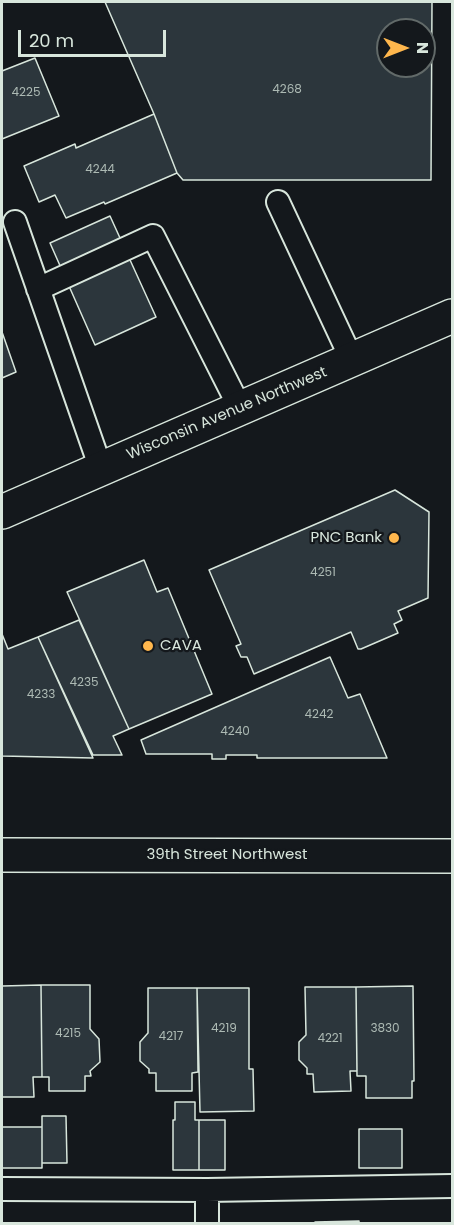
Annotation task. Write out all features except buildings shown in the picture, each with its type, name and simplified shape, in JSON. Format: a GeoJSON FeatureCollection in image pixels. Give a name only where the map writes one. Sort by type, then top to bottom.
{"type":"FeatureCollection","features":[{"type":"Feature","properties":{"kind":"main road","name":"Wisconsin Avenue Northwest"},"geometry":{"type":"LineString","coordinates":[[2,512],[453,316]]}},
{"type":"Feature","properties":{"kind":"main road","name":"39th Street Northwest"},"geometry":{"type":"LineString","coordinates":[[2,855],[453,856]]}},
{"type":"Feature","properties":{"kind":"lane"},"geometry":{"type":"LineString","coordinates":[[278,202],[352,360]]}},
{"type":"Feature","properties":{"kind":"lane"},"geometry":{"type":"LineString","coordinates":[[15,222],[101,469]]}},
{"type":"Feature","properties":{"kind":"lane"},"geometry":{"type":"LineString","coordinates":[[39,289],[153,236],[240,408]]}},
{"type":"Feature","properties":{"kind":"lane"},"geometry":{"type":"LineString","coordinates":[[2,1189],[207,1190],[453,1186]]}},
{"type":"Feature","properties":{"kind":"lane"},"geometry":{"type":"LineString","coordinates":[[207,1190],[207,1224]]}},
{"type":"Feature","properties":{"kind":"place","name":"PNC Bank"},"geometry":{"type":"Point","coordinates":[394,538]}},
{"type":"Feature","properties":{"kind":"place","name":"CAVA"},"geometry":{"type":"Point","coordinates":[148,646]}}]}
